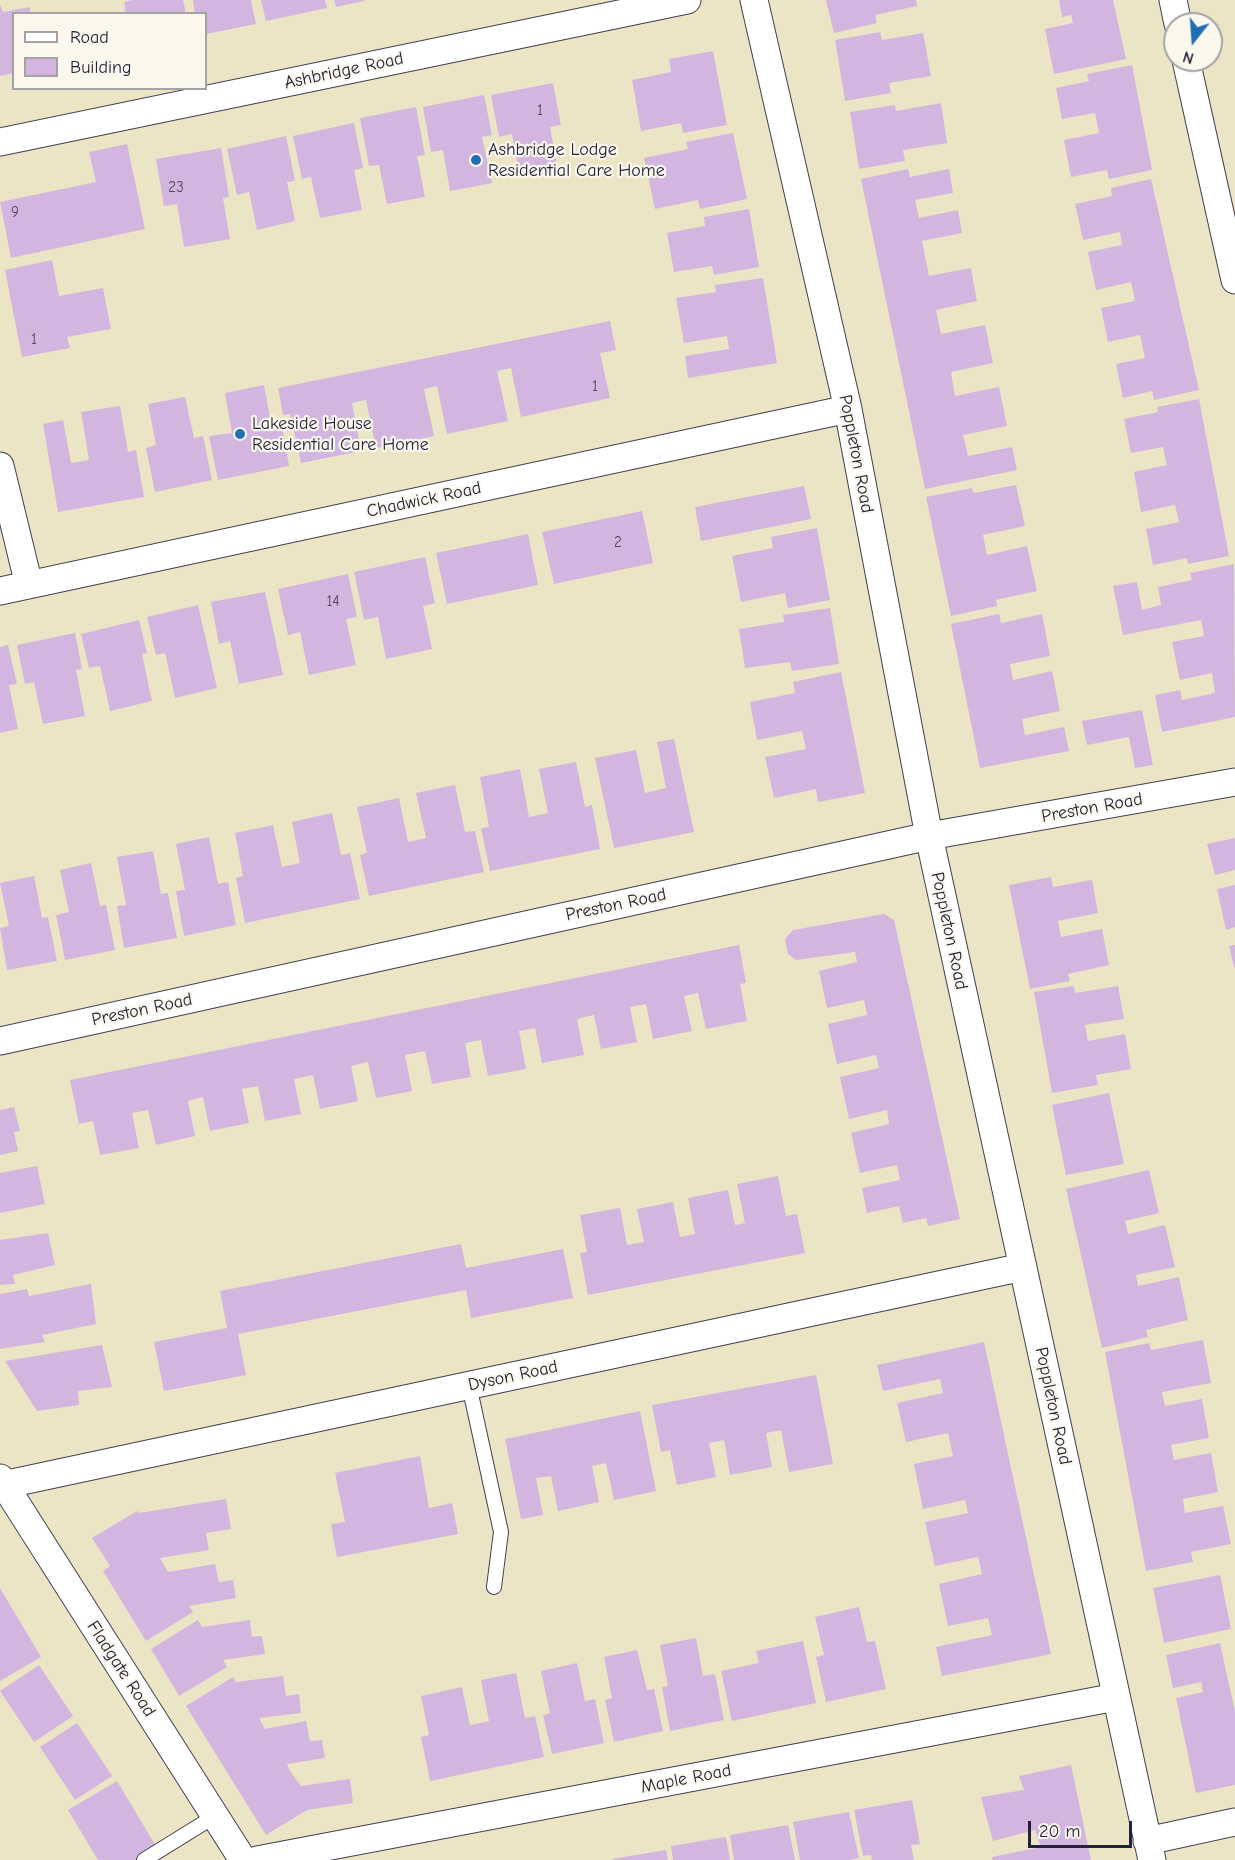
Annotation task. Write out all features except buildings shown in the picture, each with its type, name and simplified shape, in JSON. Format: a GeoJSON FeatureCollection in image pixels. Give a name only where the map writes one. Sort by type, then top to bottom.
{"type":"FeatureCollection","features":[{"type":"Feature","properties":{"kind":"street","name":"Ashbridge Road"},"geometry":{"type":"LineString","coordinates":[[0,142],[687,0]]}},
{"type":"Feature","properties":{"kind":"street","name":"Poppleton Road"},"geometry":{"type":"LineString","coordinates":[[754,0],[848,410],[929,836],[1149,1850]]}},
{"type":"Feature","properties":{"kind":"street"},"geometry":{"type":"LineString","coordinates":[[1189,72],[1235,280]]}},
{"type":"Feature","properties":{"kind":"street","name":"Chadwick Road"},"geometry":{"type":"LineString","coordinates":[[0,591],[848,410]]}},
{"type":"Feature","properties":{"kind":"street"},"geometry":{"type":"LineString","coordinates":[[0,466],[29,585]]}},
{"type":"Feature","properties":{"kind":"street","name":"Preston Road"},"geometry":{"type":"LineString","coordinates":[[0,1041],[929,836],[1235,782]]}},
{"type":"Feature","properties":{"kind":"street","name":"Dyson Road"},"geometry":{"type":"LineString","coordinates":[[2,1481],[469,1385],[1023,1267]]}},
{"type":"Feature","properties":{"kind":"street","name":"Fladgate Road"},"geometry":{"type":"LineString","coordinates":[[2,1481],[243,1860]]}},
{"type":"Feature","properties":{"kind":"street","name":"Maple Road"},"geometry":{"type":"LineString","coordinates":[[256,1860],[1116,1697]]}},
{"type":"Feature","properties":{"kind":"street"},"geometry":{"type":"LineString","coordinates":[[1149,1850],[1235,1822]]}},
{"type":"Feature","properties":{"kind":"lane"},"geometry":{"type":"LineString","coordinates":[[469,1385],[501,1532],[494,1587]]}},
{"type":"Feature","properties":{"kind":"lane"},"geometry":{"type":"LineString","coordinates":[[144,1860],[215,1816]]}},
{"type":"Feature","properties":{"kind":"place","name":"Ashbridge Lodge Residential Care Home"},"geometry":{"type":"Point","coordinates":[476,160]}},
{"type":"Feature","properties":{"kind":"place","name":"Lakeside House Residential Care Home"},"geometry":{"type":"Point","coordinates":[240,434]}}]}
